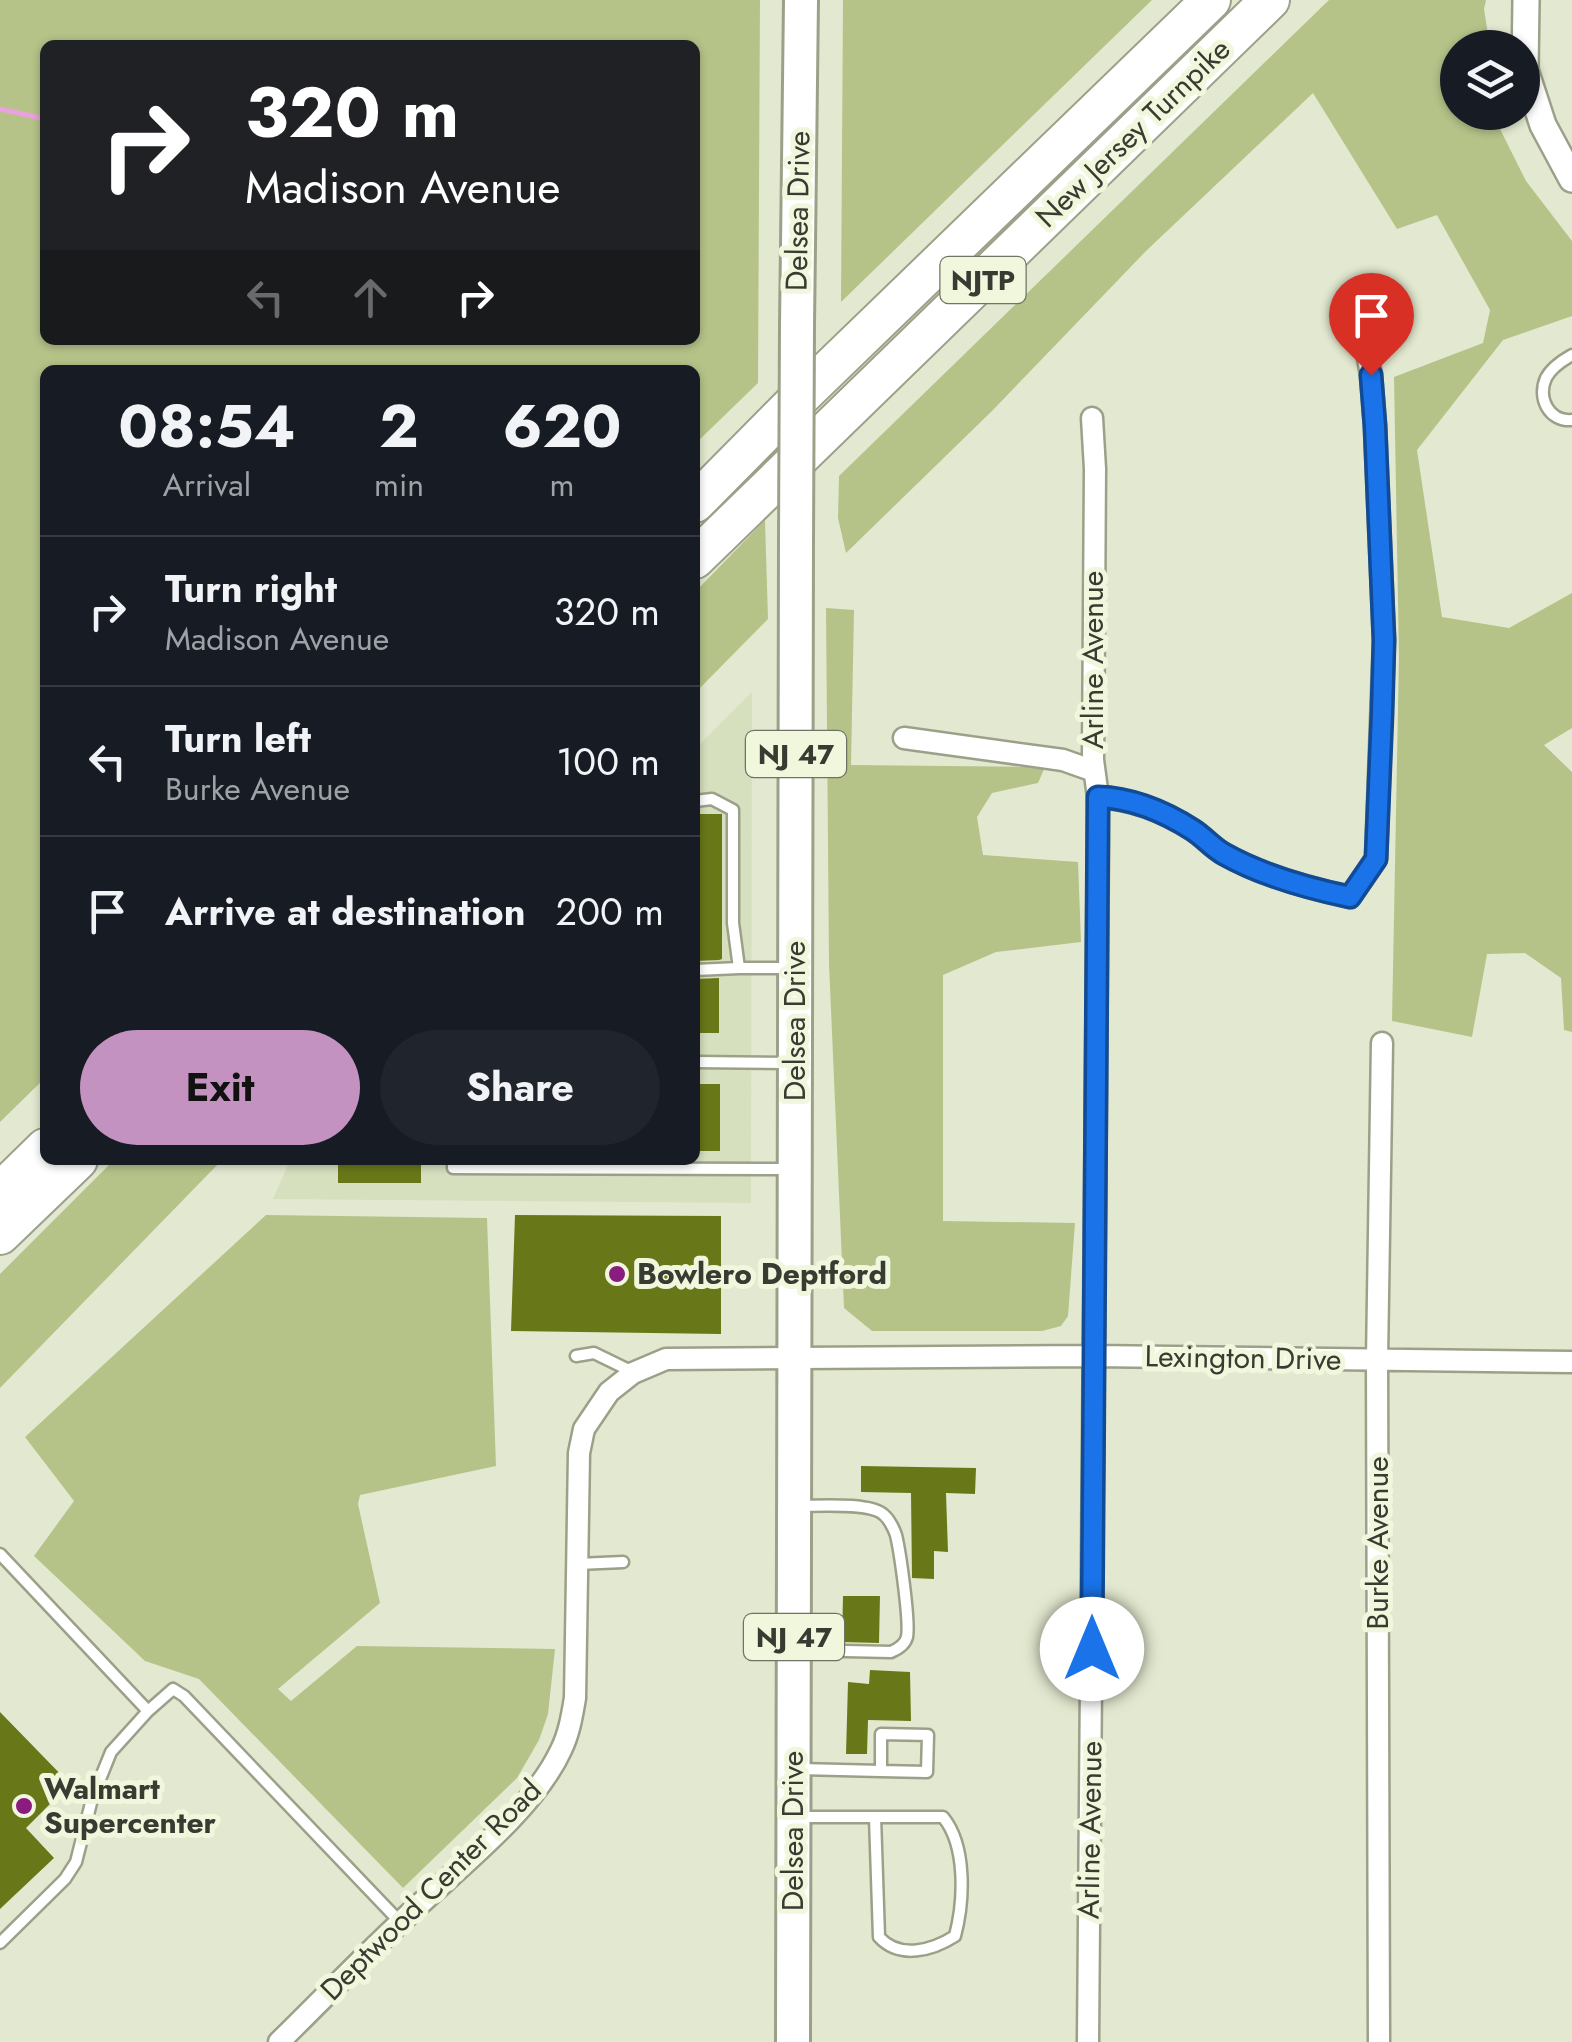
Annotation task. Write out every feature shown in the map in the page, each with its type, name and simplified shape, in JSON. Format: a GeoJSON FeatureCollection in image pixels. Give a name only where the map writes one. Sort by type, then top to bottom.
{"type":"FeatureCollection","features":[{"type":"Feature","properties":{"kind":"highway","name":"New Jersey Turnpike"},"geometry":{"type":"LineString","coordinates":[[700,498],[1211,0]]}},
{"type":"Feature","properties":{"kind":"highway","name":"New Jersey Turnpike"},"geometry":{"type":"LineString","coordinates":[[700,554],[1270,0]]}},
{"type":"Feature","properties":{"kind":"highway"},"geometry":{"type":"LineString","coordinates":[[0,1192],[40,1153]]}},
{"type":"Feature","properties":{"kind":"highway"},"geometry":{"type":"LineString","coordinates":[[0,1235],[73,1165]]}},
{"type":"Feature","properties":{"kind":"main road","name":"Delsea Drive"},"geometry":{"type":"LineString","coordinates":[[793,2042],[801,0]]}},
{"type":"Feature","properties":{"kind":"street"},"geometry":{"type":"LineString","coordinates":[[1526,0],[1525,70],[1543,125],[1572,179]]}},
{"type":"Feature","properties":{"kind":"street"},"geometry":{"type":"LineString","coordinates":[[1098,797],[1162,813],[1222,853],[1314,890],[1350,897],[1376,859],[1384,640],[1375,426],[1371,375],[1360,320]]}},
{"type":"Feature","properties":{"kind":"street","name":"Arline Avenue"},"geometry":{"type":"LineString","coordinates":[[1088,2042],[1098,797],[1094,770],[1092,418]]}},
{"type":"Feature","properties":{"kind":"street"},"geometry":{"type":"LineString","coordinates":[[904,738],[1063,760],[1094,770]]}},
{"type":"Feature","properties":{"kind":"street","name":"Burke Avenue"},"geometry":{"type":"LineString","coordinates":[[1378,2042],[1376,1359],[1382,1043]]}},
{"type":"Feature","properties":{"kind":"street","name":"Lexington Drive"},"geometry":{"type":"LineString","coordinates":[[794,1358],[1094,1356],[1572,1362]]}},
{"type":"Feature","properties":{"kind":"street","name":"Deptwood Center Road"},"geometry":{"type":"LineString","coordinates":[[279,2042],[515,1815],[561,1750],[575,1698],[579,1453],[584,1430],[609,1392],[634,1373],[666,1359],[794,1358]]}},
{"type":"Feature","properties":{"kind":"lane"},"geometry":{"type":"LineString","coordinates":[[1572,355],[1547,374],[1543,390],[1544,402],[1552,414],[1572,420]]}},
{"type":"Feature","properties":{"kind":"lane"},"geometry":{"type":"LineString","coordinates":[[700,800],[712,799],[734,810],[733,923],[739,968]]}},
{"type":"Feature","properties":{"kind":"lane"},"geometry":{"type":"LineString","coordinates":[[700,970],[795,968]]}},
{"type":"Feature","properties":{"kind":"lane"},"geometry":{"type":"LineString","coordinates":[[700,1062],[795,1063]]}},
{"type":"Feature","properties":{"kind":"lane"},"geometry":{"type":"LineString","coordinates":[[453,1165],[794,1169]]}},
{"type":"Feature","properties":{"kind":"lane"},"geometry":{"type":"LineString","coordinates":[[576,1356],[594,1353],[634,1373]]}},
{"type":"Feature","properties":{"kind":"lane"},"geometry":{"type":"LineString","coordinates":[[794,1506],[854,1507],[884,1514],[895,1531],[907,1639],[890,1652],[794,1650]]}},
{"type":"Feature","properties":{"kind":"lane"},"geometry":{"type":"LineString","coordinates":[[0,1554],[148,1711]]}},
{"type":"Feature","properties":{"kind":"lane"},"geometry":{"type":"LineString","coordinates":[[577,1564],[624,1562]]}},
{"type":"Feature","properties":{"kind":"lane"},"geometry":{"type":"LineString","coordinates":[[0,1943],[76,1862],[92,1799],[111,1752],[172,1689],[184,1696],[400,1922]]}},
{"type":"Feature","properties":{"kind":"lane"},"geometry":{"type":"LineString","coordinates":[[794,1769],[882,1772],[927,1772],[928,1735],[881,1734],[882,1772]]}},
{"type":"Feature","properties":{"kind":"lane"},"geometry":{"type":"LineString","coordinates":[[794,1817],[875,1817],[943,1818],[957,1848],[959,1913],[955,1936],[939,1946],[907,1950],[885,1944],[880,1938],[875,1817]]}},
{"type":"Feature","properties":{"kind":"shaded area"},"geometry":{"type":"Polygon","coordinates":[[[752,692],[751,1203],[273,1199],[288,1165],[700,1165],[700,744],[752,692]]]}},
{"type":"Feature","properties":{"kind":"green space"},"geometry":{"type":"Polygon","coordinates":[[[0,0],[760,0],[758,383],[700,439],[700,365],[40,365],[40,1083],[0,1122],[0,0]]]}},
{"type":"Feature","properties":{"kind":"green space"},"geometry":{"type":"Polygon","coordinates":[[[843,0],[1152,0],[841,302],[843,0]]]}},
{"type":"Feature","properties":{"kind":"green space"},"geometry":{"type":"Polygon","coordinates":[[[1329,0],[1486,0],[1487,30],[1440,30],[1440,130],[1501,130],[1526,181],[1572,241],[1572,316],[1503,340],[1417,450],[1442,617],[1509,628],[1572,593],[1572,728],[1544,745],[1572,772],[1572,1032],[1564,1030],[1561,978],[1525,953],[1487,954],[1472,1037],[1392,1021],[1399,657],[1394,377],[1483,343],[1490,310],[1437,215],[1397,229],[1313,93],[1146,251],[993,410],[846,553],[838,518],[839,476],[1329,0]]]}},
{"type":"Feature","properties":{"kind":"green space"},"geometry":{"type":"Polygon","coordinates":[[[765,520],[768,619],[700,688],[700,587],[765,520]]]}},
{"type":"Feature","properties":{"kind":"green space"},"geometry":{"type":"Polygon","coordinates":[[[826,608],[854,610],[851,765],[1045,767],[1038,783],[992,793],[977,817],[983,855],[1078,862],[1081,942],[996,952],[943,975],[943,1221],[1075,1223],[1068,1316],[1061,1326],[1042,1331],[872,1331],[844,1308],[829,964],[826,608]]]}},
{"type":"Feature","properties":{"kind":"green space"},"geometry":{"type":"Polygon","coordinates":[[[109,1165],[217,1165],[0,1388],[0,1274],[109,1165]]]}},
{"type":"Feature","properties":{"kind":"green space"},"geometry":{"type":"Polygon","coordinates":[[[266,1215],[487,1218],[496,1466],[360,1495],[358,1504],[380,1603],[278,1689],[291,1701],[357,1646],[555,1649],[548,1714],[539,1740],[517,1778],[403,1888],[199,1679],[145,1661],[34,1556],[74,1501],[25,1437],[266,1215]]]}},
{"type":"Feature","properties":{"kind":"building"},"geometry":{"type":"Polygon","coordinates":[[[700,814],[722,814],[719,960],[700,961],[700,814]]]}},
{"type":"Feature","properties":{"kind":"building"},"geometry":{"type":"Polygon","coordinates":[[[719,978],[719,1033],[700,1033],[700,979],[719,978]]]}},
{"type":"Feature","properties":{"kind":"building"},"geometry":{"type":"Polygon","coordinates":[[[700,1084],[720,1084],[720,1151],[700,1151],[700,1084]]]}},
{"type":"Feature","properties":{"kind":"building"},"geometry":{"type":"Polygon","coordinates":[[[338,1165],[421,1165],[421,1183],[338,1183],[338,1165]]]}},
{"type":"Feature","properties":{"kind":"building","name":"Bowlero Deptford"},"geometry":{"type":"Polygon","coordinates":[[[515,1215],[721,1216],[721,1334],[511,1331],[515,1215]]]}},
{"type":"Feature","properties":{"kind":"building"},"geometry":{"type":"Polygon","coordinates":[[[861,1466],[976,1468],[975,1494],[946,1493],[948,1552],[934,1551],[934,1579],[912,1578],[911,1493],[861,1492],[861,1466]]]}},
{"type":"Feature","properties":{"kind":"building"},"geometry":{"type":"Polygon","coordinates":[[[843,1596],[880,1596],[879,1643],[842,1642],[843,1596]]]}},
{"type":"Feature","properties":{"kind":"building"},"geometry":{"type":"Polygon","coordinates":[[[870,1670],[910,1672],[911,1721],[868,1720],[867,1754],[846,1754],[848,1682],[869,1684],[870,1670]]]}},
{"type":"Feature","properties":{"kind":"building","name":"Walmart Supercenter"},"geometry":{"type":"Polygon","coordinates":[[[0,1712],[70,1784],[26,1828],[54,1858],[0,1909],[0,1712]]]}},
{"type":"Feature","properties":{"kind":"waterway"},"geometry":{"type":"LineString","coordinates":[[0,109],[40,118]]}},
{"type":"Feature","properties":{"kind":"place","name":"Bowlero Deptford"},"geometry":{"type":"Point","coordinates":[617,1274]}},
{"type":"Feature","properties":{"kind":"place","name":"Walmart Supercenter"},"geometry":{"type":"Point","coordinates":[24,1806]}},
{"type":"Feature","properties":{"kind":"route"},"geometry":{"type":"LineString","coordinates":[[1092,1649],[1098,797],[1136,803],[1162,813],[1222,853],[1314,890],[1350,897],[1376,859],[1384,640],[1371,375]]}}]}
